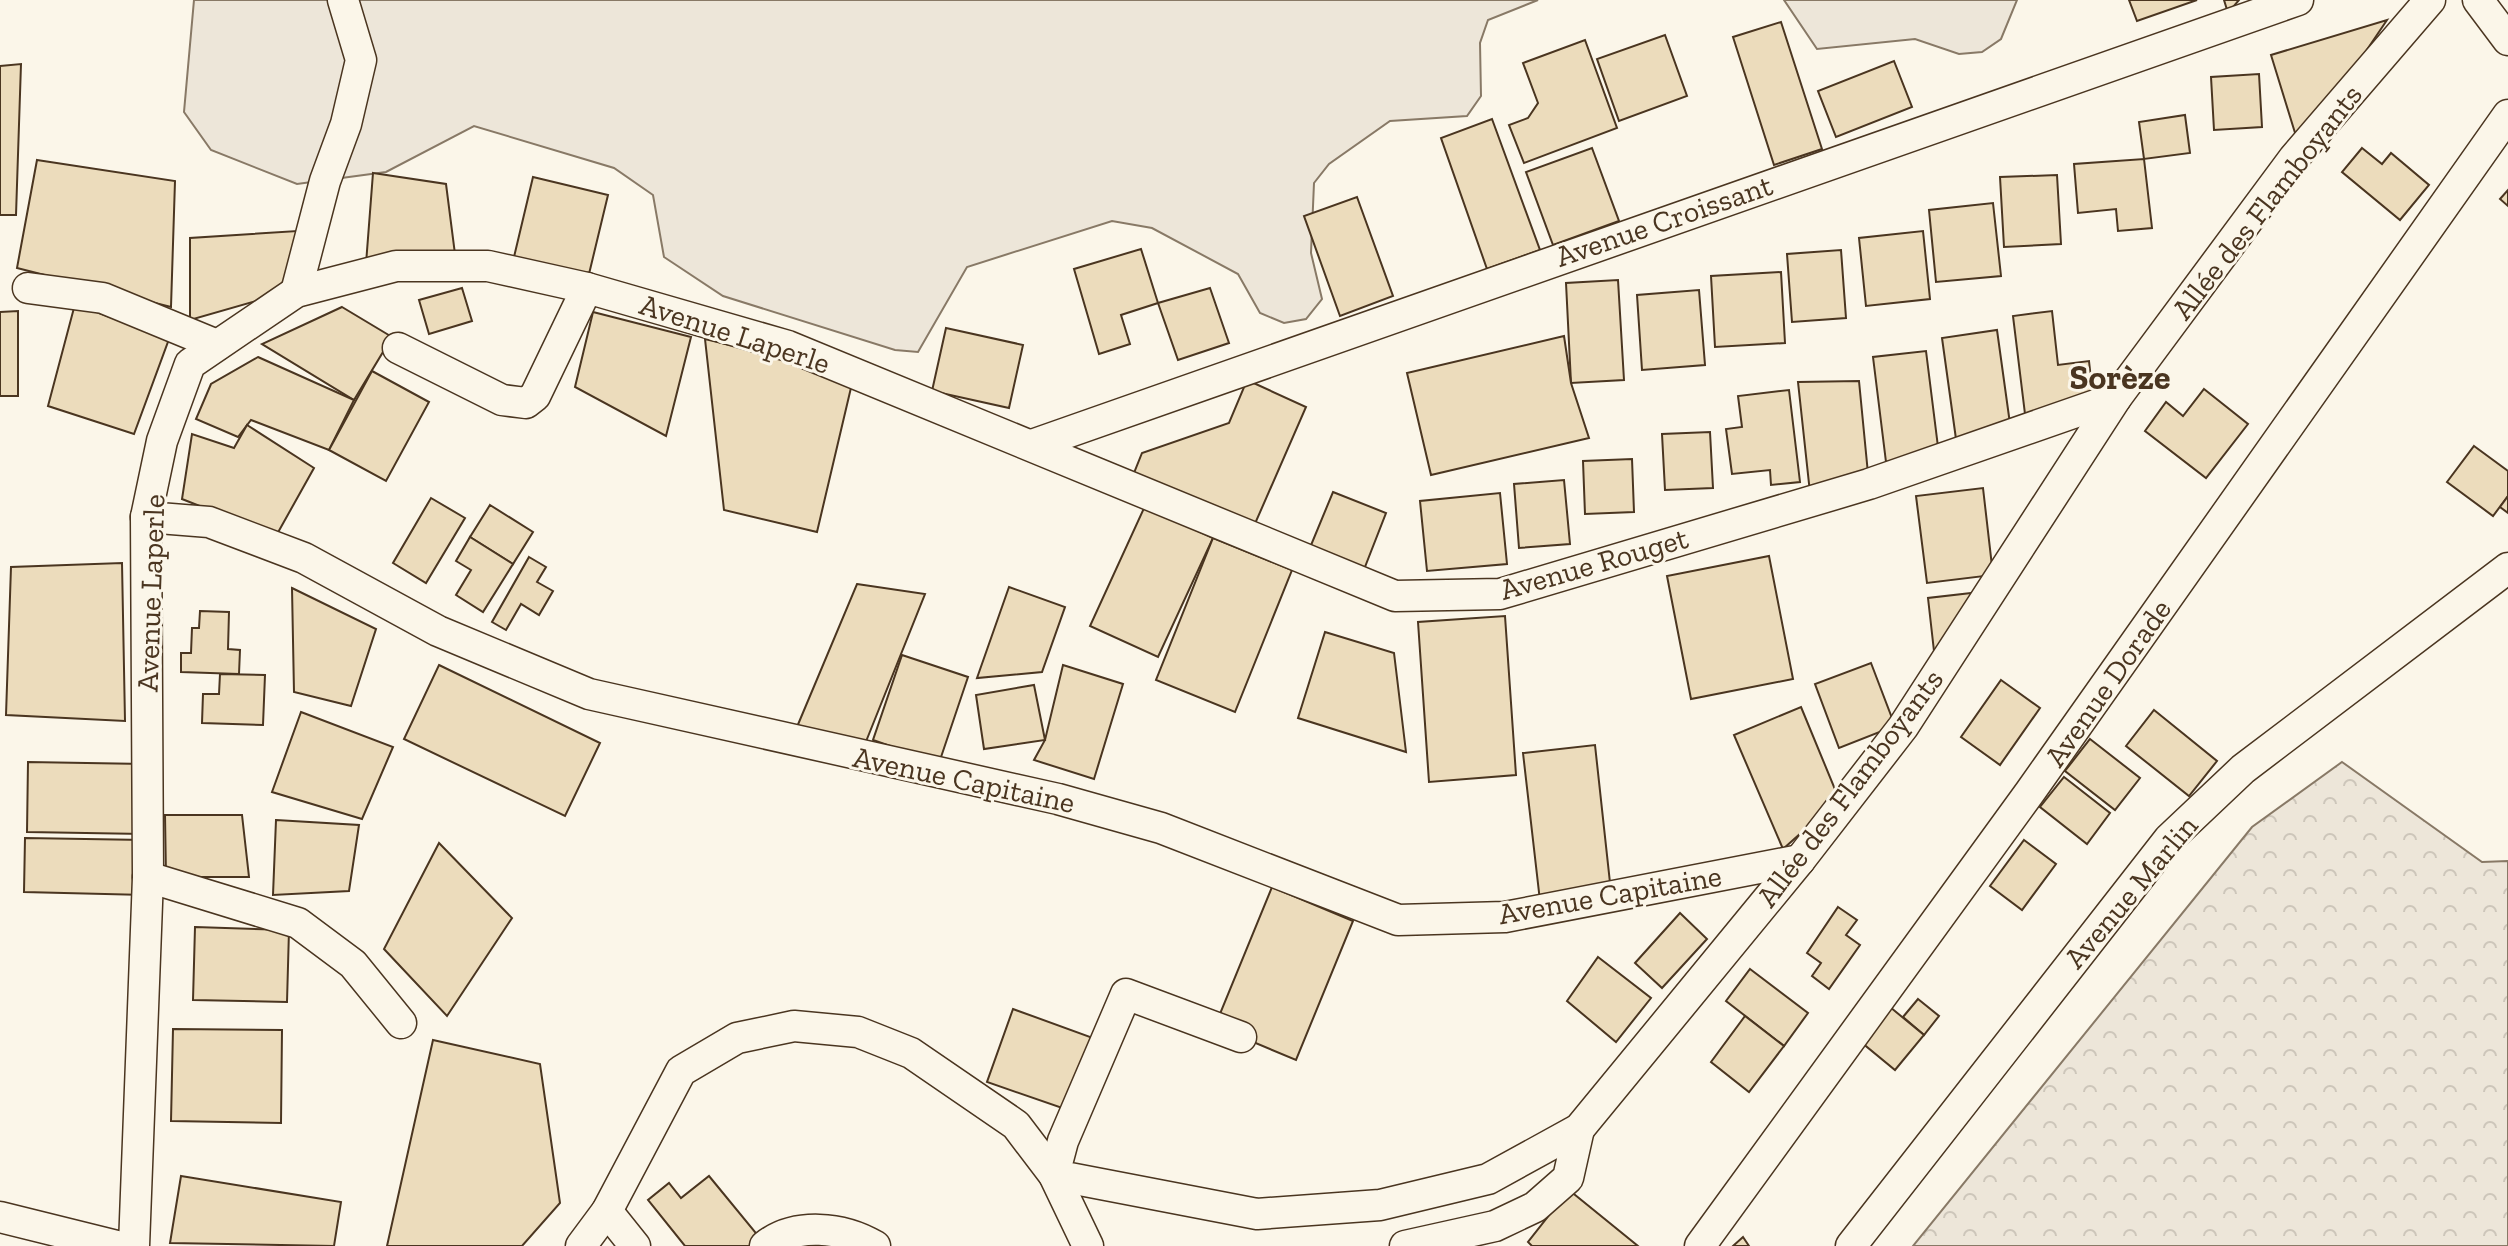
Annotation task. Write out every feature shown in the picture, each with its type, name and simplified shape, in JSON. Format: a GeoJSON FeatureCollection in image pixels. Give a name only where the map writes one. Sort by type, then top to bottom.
{"type":"FeatureCollection","features":[{"type":"Feature","properties":{"kind":"street"},"geometry":{"type":"LineString","coordinates":[[296,292],[325,181],[346,124],[361,60],[343,0]]}},
{"type":"Feature","properties":{"kind":"street","name":"Avenue Croissant"},"geometry":{"type":"LineString","coordinates":[[1032,445],[2298,0]]}},
{"type":"Feature","properties":{"kind":"street","name":"Allée des Flamboyants"},"geometry":{"type":"LineString","coordinates":[[1054,1175],[1257,1214],[1380,1205],[1488,1179],[1579,1129],[1800,860],[1903,727],[2116,398],[2294,158],[2430,0]]}},
{"type":"Feature","properties":{"kind":"street"},"geometry":{"type":"LineString","coordinates":[[2478,0],[2508,40]]}},
{"type":"Feature","properties":{"kind":"street","name":"Avenue Dorade"},"geometry":{"type":"LineString","coordinates":[[1700,1246],[2030,792],[2508,115]]}},
{"type":"Feature","properties":{"kind":"street","name":"Avenue Laperle"},"geometry":{"type":"LineString","coordinates":[[134,1246],[148,877],[146,517],[162,441],[190,364],[296,292],[396,266],[488,266],[587,288],[788,346],[1032,445]]}},
{"type":"Feature","properties":{"kind":"street"},"geometry":{"type":"LineString","coordinates":[[28,288],[103,298],[217,345]]}},
{"type":"Feature","properties":{"kind":"street"},"geometry":{"type":"LineString","coordinates":[[398,348],[502,400],[526,403],[535,396],[587,288]]}},
{"type":"Feature","properties":{"kind":"street","name":"Avenue Rouget"},"geometry":{"type":"LineString","coordinates":[[1032,445],[1395,596],[1500,594],[1869,484],[2116,398]]}},
{"type":"Feature","properties":{"kind":"street","name":"Avenue Capitaine"},"geometry":{"type":"LineString","coordinates":[[146,517],[209,522],[304,558],[438,631],[589,694],[1058,799],[1161,828],[1398,920],[1505,917],[1800,860]]}},
{"type":"Feature","properties":{"kind":"street","name":"Avenue Marlin"},"geometry":{"type":"LineString","coordinates":[[1851,1246],[2169,839],[2243,769],[2508,568]]}},
{"type":"Feature","properties":{"kind":"street"},"geometry":{"type":"LineString","coordinates":[[148,877],[298,923],[353,964],[401,1023]]}},
{"type":"Feature","properties":{"kind":"street"},"geometry":{"type":"LineString","coordinates":[[1054,1175],[1063,1141],[1126,994],[1241,1037]]}},
{"type":"Feature","properties":{"kind":"street"},"geometry":{"type":"LineString","coordinates":[[581,1246],[607,1211],[681,1071],[737,1038],[794,1026],[858,1032],[911,1053],[1016,1125],[1054,1175],[1088,1246]]}},
{"type":"Feature","properties":{"kind":"street"},"geometry":{"type":"LineString","coordinates":[[1405,1246],[1495,1226],[1535,1207],[1568,1178],[1579,1129]]}},
{"type":"Feature","properties":{"kind":"street"},"geometry":{"type":"LineString","coordinates":[[607,1211],[635,1246]]}},
{"type":"Feature","properties":{"kind":"street"},"geometry":{"type":"LineString","coordinates":[[0,1217],[117,1246]]}},
{"type":"Feature","properties":{"kind":"street"},"geometry":{"type":"LineString","coordinates":[[765,1246],[777,1237],[826,1228],[875,1246]]}},
{"type":"Feature","properties":{"kind":"green space"},"geometry":{"type":"Polygon","coordinates":[[[194,0],[1538,0],[1488,20],[1480,43],[1481,96],[1467,116],[1390,121],[1329,164],[1314,183],[1311,253],[1322,299],[1306,319],[1284,323],[1260,313],[1238,274],[1152,228],[1112,221],[967,267],[918,352],[895,350],[723,296],[664,257],[653,195],[614,168],[474,126],[386,172],[297,184],[211,150],[184,112],[194,0]]]}},
{"type":"Feature","properties":{"kind":"green space"},"geometry":{"type":"Polygon","coordinates":[[[1784,0],[2017,0],[2001,39],[1982,52],[1959,54],[1915,39],[1817,49],[1784,0]]]}},
{"type":"Feature","properties":{"kind":"green space"},"geometry":{"type":"Polygon","coordinates":[[[2342,762],[2482,862],[2508,861],[2508,1246],[1913,1246],[2252,827],[2342,762]]]}},
{"type":"Feature","properties":{"kind":"building"},"geometry":{"type":"Polygon","coordinates":[[[2129,0],[2197,0],[2137,21],[2129,0]]]}},
{"type":"Feature","properties":{"kind":"building"},"geometry":{"type":"Polygon","coordinates":[[[2224,0],[2239,0],[2228,13],[2224,0]]]}},
{"type":"Feature","properties":{"kind":"building"},"geometry":{"type":"Polygon","coordinates":[[[2387,20],[2300,149],[2271,55],[2387,20]]]}},
{"type":"Feature","properties":{"kind":"building"},"geometry":{"type":"Polygon","coordinates":[[[1781,22],[1822,149],[1774,165],[1733,37],[1781,22]]]}},
{"type":"Feature","properties":{"kind":"building"},"geometry":{"type":"Polygon","coordinates":[[[1665,35],[1687,96],[1619,121],[1597,59],[1665,35]]]}},
{"type":"Feature","properties":{"kind":"building"},"geometry":{"type":"Polygon","coordinates":[[[1585,40],[1617,128],[1524,163],[1509,125],[1528,118],[1538,103],[1523,63],[1585,40]]]}},
{"type":"Feature","properties":{"kind":"building"},"geometry":{"type":"Polygon","coordinates":[[[1894,61],[1912,107],[1836,137],[1818,91],[1894,61]]]}},
{"type":"Feature","properties":{"kind":"building"},"geometry":{"type":"Polygon","coordinates":[[[21,64],[16,215],[0,215],[0,66],[21,64]]]}},
{"type":"Feature","properties":{"kind":"building"},"geometry":{"type":"Polygon","coordinates":[[[2259,74],[2262,127],[2214,130],[2211,77],[2259,74]]]}},
{"type":"Feature","properties":{"kind":"building"},"geometry":{"type":"Polygon","coordinates":[[[2185,115],[2190,153],[2144,159],[2139,122],[2185,115]]]}},
{"type":"Feature","properties":{"kind":"building"},"geometry":{"type":"Polygon","coordinates":[[[1492,119],[1540,250],[1487,269],[1441,138],[1492,119]]]}},
{"type":"Feature","properties":{"kind":"building"},"geometry":{"type":"Polygon","coordinates":[[[1592,148],[1619,221],[1553,245],[1526,172],[1592,148]]]}},
{"type":"Feature","properties":{"kind":"building"},"geometry":{"type":"Polygon","coordinates":[[[2362,148],[2382,164],[2391,153],[2429,185],[2400,220],[2342,172],[2362,148]]]}},
{"type":"Feature","properties":{"kind":"building"},"geometry":{"type":"Polygon","coordinates":[[[2144,159],[2152,228],[2118,231],[2116,209],[2078,213],[2074,164],[2144,159]]]}},
{"type":"Feature","properties":{"kind":"building"},"geometry":{"type":"Polygon","coordinates":[[[37,160],[175,181],[171,307],[17,268],[37,160]]]}},
{"type":"Feature","properties":{"kind":"building"},"geometry":{"type":"Polygon","coordinates":[[[373,173],[446,184],[455,254],[366,264],[373,173]]]}},
{"type":"Feature","properties":{"kind":"building"},"geometry":{"type":"Polygon","coordinates":[[[2057,175],[2061,244],[2004,247],[2000,177],[2057,175]]]}},
{"type":"Feature","properties":{"kind":"building"},"geometry":{"type":"Polygon","coordinates":[[[533,177],[608,195],[589,274],[514,257],[533,177]]]}},
{"type":"Feature","properties":{"kind":"building"},"geometry":{"type":"Polygon","coordinates":[[[2508,190],[2508,206],[2500,199],[2508,190]]]}},
{"type":"Feature","properties":{"kind":"building"},"geometry":{"type":"Polygon","coordinates":[[[1357,197],[1393,296],[1340,316],[1304,216],[1357,197]]]}},
{"type":"Feature","properties":{"kind":"building"},"geometry":{"type":"Polygon","coordinates":[[[1993,203],[2001,276],[1936,282],[1929,210],[1993,203]]]}},
{"type":"Feature","properties":{"kind":"building"},"geometry":{"type":"Polygon","coordinates":[[[313,230],[277,295],[190,320],[190,238],[313,230]]]}},
{"type":"Feature","properties":{"kind":"building"},"geometry":{"type":"Polygon","coordinates":[[[1923,231],[1930,299],[1866,306],[1859,238],[1923,231]]]}},
{"type":"Feature","properties":{"kind":"building"},"geometry":{"type":"Polygon","coordinates":[[[1141,249],[1158,303],[1121,315],[1130,344],[1099,354],[1074,269],[1141,249]]]}},
{"type":"Feature","properties":{"kind":"building"},"geometry":{"type":"Polygon","coordinates":[[[1841,250],[1846,318],[1792,322],[1787,254],[1841,250]]]}},
{"type":"Feature","properties":{"kind":"building"},"geometry":{"type":"Polygon","coordinates":[[[1781,272],[1785,343],[1715,347],[1711,276],[1781,272]]]}},
{"type":"Feature","properties":{"kind":"building"},"geometry":{"type":"Polygon","coordinates":[[[1618,280],[1624,380],[1571,383],[1566,283],[1618,280]]]}},
{"type":"Feature","properties":{"kind":"building"},"geometry":{"type":"Polygon","coordinates":[[[462,288],[472,321],[429,334],[419,300],[462,288]]]}},
{"type":"Feature","properties":{"kind":"building"},"geometry":{"type":"Polygon","coordinates":[[[1210,288],[1229,343],[1178,360],[1158,303],[1210,288]]]}},
{"type":"Feature","properties":{"kind":"building"},"geometry":{"type":"Polygon","coordinates":[[[1699,290],[1705,365],[1642,370],[1637,295],[1699,290]]]}},
{"type":"Feature","properties":{"kind":"building"},"geometry":{"type":"Polygon","coordinates":[[[75,304],[169,339],[134,434],[48,406],[75,304]]]}},
{"type":"Feature","properties":{"kind":"building"},"geometry":{"type":"Polygon","coordinates":[[[342,307],[392,337],[354,400],[262,344],[342,307]]]}},
{"type":"Feature","properties":{"kind":"building"},"geometry":{"type":"Polygon","coordinates":[[[18,311],[18,396],[0,396],[0,312],[18,311]]]}},
{"type":"Feature","properties":{"kind":"building"},"geometry":{"type":"Polygon","coordinates":[[[2052,311],[2058,365],[2089,361],[2094,406],[2025,414],[2013,316],[2052,311]]]}},
{"type":"Feature","properties":{"kind":"building"},"geometry":{"type":"Polygon","coordinates":[[[593,312],[691,337],[666,436],[575,387],[593,312]]]}},
{"type":"Feature","properties":{"kind":"building"},"geometry":{"type":"Polygon","coordinates":[[[946,328],[1023,345],[1009,408],[932,391],[946,328]]]}},
{"type":"Feature","properties":{"kind":"building"},"geometry":{"type":"Polygon","coordinates":[[[1997,330],[2011,431],[1956,439],[1942,338],[1997,330]]]}},
{"type":"Feature","properties":{"kind":"building"},"geometry":{"type":"Polygon","coordinates":[[[1564,336],[1571,383],[1589,438],[1431,475],[1407,373],[1564,336]]]}},
{"type":"Feature","properties":{"kind":"building"},"geometry":{"type":"Polygon","coordinates":[[[705,339],[854,375],[817,532],[724,510],[705,339]]]}},
{"type":"Feature","properties":{"kind":"building"},"geometry":{"type":"Polygon","coordinates":[[[1926,351],[1939,455],[1886,462],[1873,357],[1926,351]]]}},
{"type":"Feature","properties":{"kind":"building"},"geometry":{"type":"Polygon","coordinates":[[[258,357],[354,400],[329,450],[251,420],[238,437],[196,419],[211,384],[258,357]]]}},
{"type":"Feature","properties":{"kind":"building"},"geometry":{"type":"Polygon","coordinates":[[[372,371],[429,402],[386,481],[329,450],[372,371]]]}},
{"type":"Feature","properties":{"kind":"building"},"geometry":{"type":"Polygon","coordinates":[[[1247,380],[1306,407],[1254,526],[1134,473],[1142,453],[1229,423],[1247,380]]]}},
{"type":"Feature","properties":{"kind":"building"},"geometry":{"type":"Polygon","coordinates":[[[1859,381],[1869,484],[1811,502],[1798,382],[1859,381]]]}},
{"type":"Feature","properties":{"kind":"building"},"geometry":{"type":"Polygon","coordinates":[[[2204,389],[2248,424],[2206,478],[2145,431],[2166,402],[2183,416],[2204,389]]]}},
{"type":"Feature","properties":{"kind":"building"},"geometry":{"type":"Polygon","coordinates":[[[1789,390],[1800,482],[1771,485],[1770,470],[1732,474],[1726,429],[1742,427],[1738,396],[1789,390]]]}},
{"type":"Feature","properties":{"kind":"building"},"geometry":{"type":"Polygon","coordinates":[[[247,425],[314,468],[276,536],[182,499],[192,434],[234,448],[247,425]]]}},
{"type":"Feature","properties":{"kind":"building"},"geometry":{"type":"Polygon","coordinates":[[[1710,432],[1713,488],[1665,490],[1662,434],[1710,432]]]}},
{"type":"Feature","properties":{"kind":"building"},"geometry":{"type":"Polygon","coordinates":[[[2474,446],[2508,471],[2508,496],[2493,516],[2447,482],[2474,446]]]}},
{"type":"Feature","properties":{"kind":"building"},"geometry":{"type":"Polygon","coordinates":[[[1632,459],[1634,512],[1585,514],[1583,461],[1632,459]]]}},
{"type":"Feature","properties":{"kind":"building"},"geometry":{"type":"Polygon","coordinates":[[[1564,480],[1570,544],[1519,548],[1514,484],[1564,480]]]}},
{"type":"Feature","properties":{"kind":"building"},"geometry":{"type":"Polygon","coordinates":[[[1983,488],[1993,575],[1927,583],[1916,496],[1983,488]]]}},
{"type":"Feature","properties":{"kind":"building"},"geometry":{"type":"Polygon","coordinates":[[[1333,492],[1386,513],[1363,572],[1309,550],[1333,492]]]}},
{"type":"Feature","properties":{"kind":"building"},"geometry":{"type":"Polygon","coordinates":[[[1500,493],[1507,564],[1427,571],[1420,501],[1500,493]]]}},
{"type":"Feature","properties":{"kind":"building"},"geometry":{"type":"Polygon","coordinates":[[[2508,496],[2508,513],[2500,507],[2508,496]]]}},
{"type":"Feature","properties":{"kind":"building"},"geometry":{"type":"Polygon","coordinates":[[[431,498],[465,518],[426,583],[393,563],[431,498]]]}},
{"type":"Feature","properties":{"kind":"building"},"geometry":{"type":"Polygon","coordinates":[[[490,505],[533,532],[513,564],[470,537],[490,505]]]}},
{"type":"Feature","properties":{"kind":"building"},"geometry":{"type":"Polygon","coordinates":[[[1145,506],[1213,538],[1158,657],[1090,626],[1145,506]]]}},
{"type":"Feature","properties":{"kind":"building"},"geometry":{"type":"Polygon","coordinates":[[[470,537],[513,564],[483,612],[456,595],[471,570],[456,561],[470,537]]]}},
{"type":"Feature","properties":{"kind":"building"},"geometry":{"type":"Polygon","coordinates":[[[1213,538],[1292,570],[1235,712],[1156,680],[1213,538]]]}},
{"type":"Feature","properties":{"kind":"building"},"geometry":{"type":"Polygon","coordinates":[[[1769,556],[1793,679],[1691,699],[1667,576],[1769,556]]]}},
{"type":"Feature","properties":{"kind":"building"},"geometry":{"type":"Polygon","coordinates":[[[529,557],[546,567],[537,582],[553,591],[539,615],[521,604],[506,630],[492,622],[529,557]]]}},
{"type":"Feature","properties":{"kind":"building"},"geometry":{"type":"Polygon","coordinates":[[[122,563],[125,721],[6,715],[11,567],[122,563]]]}},
{"type":"Feature","properties":{"kind":"building"},"geometry":{"type":"Polygon","coordinates":[[[857,584],[925,594],[865,744],[794,734],[857,584]]]}},
{"type":"Feature","properties":{"kind":"building"},"geometry":{"type":"Polygon","coordinates":[[[1009,587],[1065,607],[1042,672],[977,678],[1009,587]]]}},
{"type":"Feature","properties":{"kind":"building"},"geometry":{"type":"Polygon","coordinates":[[[292,588],[376,629],[351,706],[294,692],[292,588]]]}},
{"type":"Feature","properties":{"kind":"building"},"geometry":{"type":"Polygon","coordinates":[[[1980,592],[1935,660],[1928,598],[1980,592]]]}},
{"type":"Feature","properties":{"kind":"building"},"geometry":{"type":"Polygon","coordinates":[[[200,611],[229,612],[228,649],[240,650],[239,674],[181,672],[181,653],[191,653],[192,628],[199,628],[200,611]]]}},
{"type":"Feature","properties":{"kind":"building"},"geometry":{"type":"Polygon","coordinates":[[[1505,616],[1516,775],[1429,782],[1418,622],[1505,616]]]}},
{"type":"Feature","properties":{"kind":"building"},"geometry":{"type":"Polygon","coordinates":[[[1325,632],[1394,653],[1406,752],[1298,718],[1325,632]]]}},
{"type":"Feature","properties":{"kind":"building"},"geometry":{"type":"Polygon","coordinates":[[[902,655],[968,677],[939,763],[873,740],[902,655]]]}},
{"type":"Feature","properties":{"kind":"building"},"geometry":{"type":"Polygon","coordinates":[[[1871,663],[1895,726],[1839,748],[1815,684],[1871,663]]]}},
{"type":"Feature","properties":{"kind":"building"},"geometry":{"type":"Polygon","coordinates":[[[439,665],[600,743],[565,816],[404,739],[439,665]]]}},
{"type":"Feature","properties":{"kind":"building"},"geometry":{"type":"Polygon","coordinates":[[[1063,665],[1123,684],[1094,779],[1034,760],[1045,740],[1063,665]]]}},
{"type":"Feature","properties":{"kind":"building"},"geometry":{"type":"Polygon","coordinates":[[[220,674],[265,675],[263,725],[202,723],[203,694],[219,694],[220,674]]]}},
{"type":"Feature","properties":{"kind":"building"},"geometry":{"type":"Polygon","coordinates":[[[2001,680],[2040,708],[2000,765],[1961,737],[2001,680]]]}},
{"type":"Feature","properties":{"kind":"building"},"geometry":{"type":"Polygon","coordinates":[[[1034,685],[1045,740],[984,749],[976,695],[1034,685]]]}},
{"type":"Feature","properties":{"kind":"building"},"geometry":{"type":"Polygon","coordinates":[[[1801,707],[1839,799],[1783,849],[1734,735],[1801,707]]]}},
{"type":"Feature","properties":{"kind":"building"},"geometry":{"type":"Polygon","coordinates":[[[2154,710],[2217,761],[2189,796],[2126,746],[2154,710]]]}},
{"type":"Feature","properties":{"kind":"building"},"geometry":{"type":"Polygon","coordinates":[[[301,712],[393,747],[362,819],[272,792],[301,712]]]}},
{"type":"Feature","properties":{"kind":"building"},"geometry":{"type":"Polygon","coordinates":[[[2090,739],[2140,778],[2115,810],[2065,771],[2090,739]]]}},
{"type":"Feature","properties":{"kind":"building"},"geometry":{"type":"Polygon","coordinates":[[[1595,745],[1611,892],[1540,901],[1523,753],[1595,745]]]}},
{"type":"Feature","properties":{"kind":"building"},"geometry":{"type":"Polygon","coordinates":[[[28,762],[145,764],[144,834],[27,832],[28,762]]]}},
{"type":"Feature","properties":{"kind":"building"},"geometry":{"type":"Polygon","coordinates":[[[2064,777],[2110,813],[2087,844],[2040,807],[2064,777]]]}},
{"type":"Feature","properties":{"kind":"building"},"geometry":{"type":"Polygon","coordinates":[[[165,815],[242,815],[249,877],[166,877],[165,815]]]}},
{"type":"Feature","properties":{"kind":"building"},"geometry":{"type":"Polygon","coordinates":[[[276,820],[359,825],[349,891],[273,895],[276,820]]]}},
{"type":"Feature","properties":{"kind":"building"},"geometry":{"type":"Polygon","coordinates":[[[25,838],[145,840],[145,895],[24,892],[25,838]]]}},
{"type":"Feature","properties":{"kind":"building"},"geometry":{"type":"Polygon","coordinates":[[[2024,840],[2056,864],[2022,910],[1990,886],[2024,840]]]}},
{"type":"Feature","properties":{"kind":"building"},"geometry":{"type":"Polygon","coordinates":[[[439,843],[512,918],[447,1016],[384,949],[439,843]]]}},
{"type":"Feature","properties":{"kind":"building"},"geometry":{"type":"Polygon","coordinates":[[[1272,887],[1353,921],[1296,1060],[1215,1026],[1272,887]]]}},
{"type":"Feature","properties":{"kind":"building"},"geometry":{"type":"Polygon","coordinates":[[[1838,907],[1857,920],[1846,935],[1860,945],[1829,989],[1812,976],[1821,963],[1807,953],[1838,907]]]}},
{"type":"Feature","properties":{"kind":"building"},"geometry":{"type":"Polygon","coordinates":[[[1680,913],[1707,939],[1662,988],[1635,963],[1680,913]]]}},
{"type":"Feature","properties":{"kind":"building"},"geometry":{"type":"Polygon","coordinates":[[[195,927],[289,930],[287,1002],[193,1000],[195,927]]]}},
{"type":"Feature","properties":{"kind":"building"},"geometry":{"type":"Polygon","coordinates":[[[1598,957],[1651,998],[1616,1042],[1567,1001],[1598,957]]]}},
{"type":"Feature","properties":{"kind":"building"},"geometry":{"type":"Polygon","coordinates":[[[1750,969],[1808,1013],[1784,1046],[1726,1001],[1750,969]]]}},
{"type":"Feature","properties":{"kind":"building"},"geometry":{"type":"Polygon","coordinates":[[[1918,999],[1939,1016],[1924,1035],[1903,1017],[1918,999]]]}},
{"type":"Feature","properties":{"kind":"building"},"geometry":{"type":"Polygon","coordinates":[[[1890,1007],[1924,1035],[1895,1070],[1861,1042],[1890,1007]]]}},
{"type":"Feature","properties":{"kind":"building"},"geometry":{"type":"Polygon","coordinates":[[[1013,1009],[1093,1038],[1068,1110],[987,1082],[1013,1009]]]}},
{"type":"Feature","properties":{"kind":"building"},"geometry":{"type":"Polygon","coordinates":[[[1745,1016],[1784,1046],[1749,1092],[1711,1062],[1745,1016]]]}},
{"type":"Feature","properties":{"kind":"building"},"geometry":{"type":"Polygon","coordinates":[[[173,1029],[282,1030],[281,1123],[171,1121],[173,1029]]]}},
{"type":"Feature","properties":{"kind":"building"},"geometry":{"type":"Polygon","coordinates":[[[433,1040],[540,1064],[560,1203],[522,1246],[387,1246],[433,1040]]]}},
{"type":"Feature","properties":{"kind":"building"},"geometry":{"type":"Polygon","coordinates":[[[181,1176],[341,1202],[334,1246],[170,1243],[181,1176]]]}},
{"type":"Feature","properties":{"kind":"building"},"geometry":{"type":"Polygon","coordinates":[[[709,1176],[760,1238],[750,1246],[685,1246],[648,1200],[669,1183],[681,1198],[709,1176]]]}},
{"type":"Feature","properties":{"kind":"building"},"geometry":{"type":"Polygon","coordinates":[[[1569,1190],[1638,1246],[1532,1246],[1528,1242],[1569,1190]]]}},
{"type":"Feature","properties":{"kind":"building"},"geometry":{"type":"Polygon","coordinates":[[[1743,1237],[1749,1246],[1733,1246],[1743,1237]]]}},
{"type":"Feature","properties":{"kind":"district","name":"Sorèze"},"geometry":{"type":"Point","coordinates":[2120,377]}}]}
